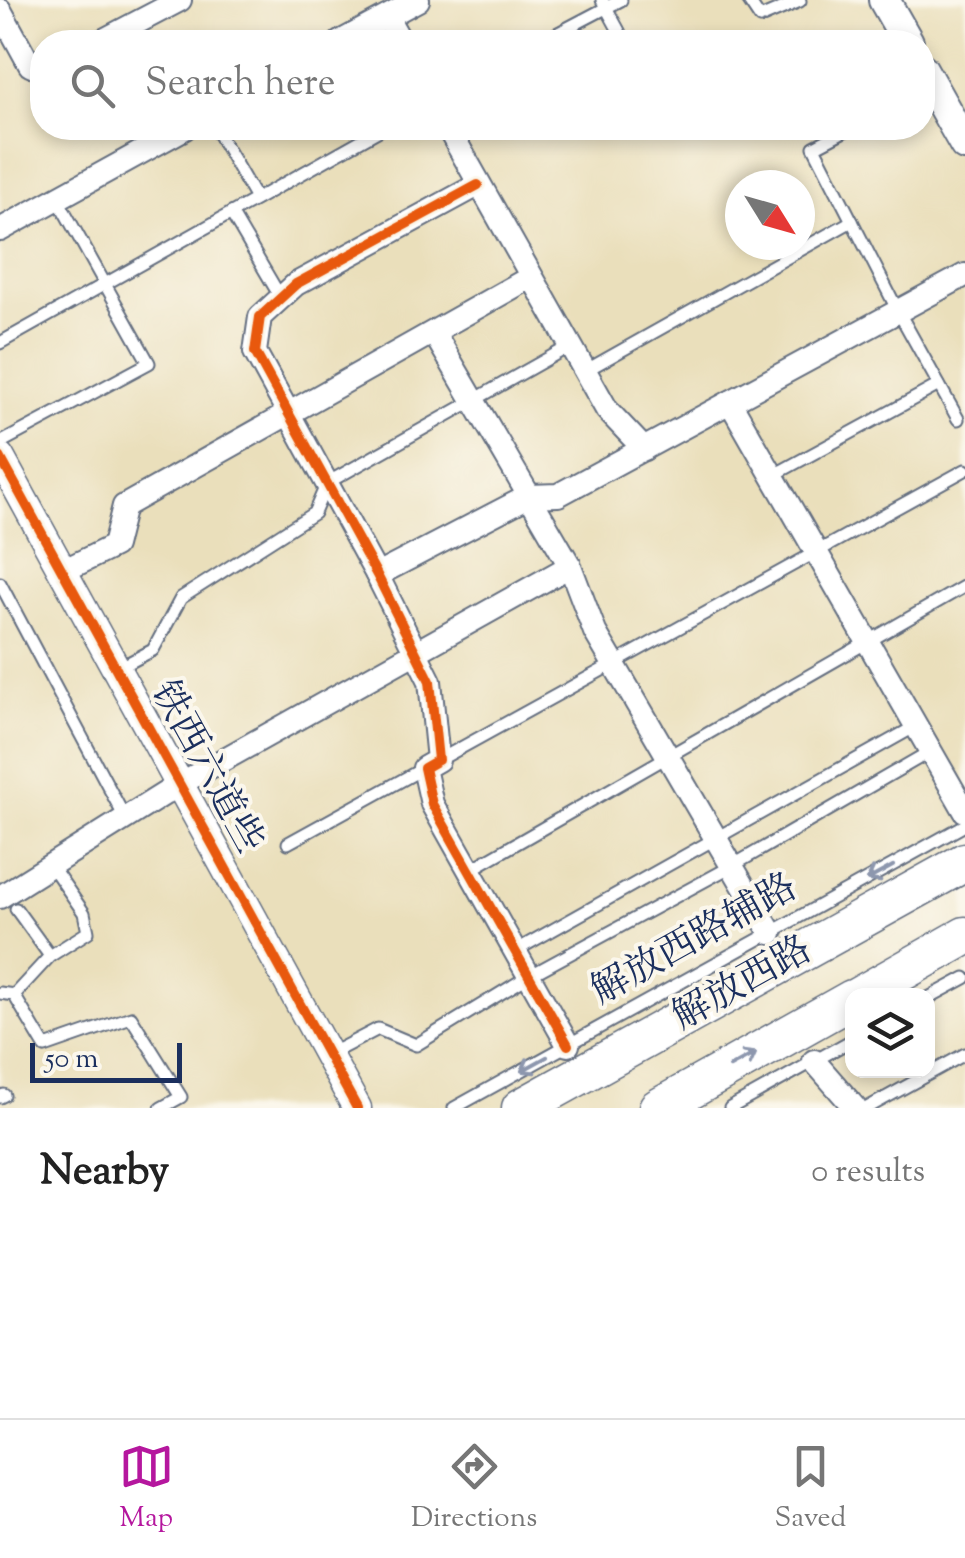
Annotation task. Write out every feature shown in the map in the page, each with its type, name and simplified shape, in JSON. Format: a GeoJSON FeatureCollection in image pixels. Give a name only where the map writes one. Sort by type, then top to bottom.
{"type":"FeatureCollection","features":[{"type":"Feature","properties":{"kind":"highway","name":"解放西路"},"geometry":{"type":"LineString","coordinates":[[521,1108],[965,862]]}},
{"type":"Feature","properties":{"kind":"highway","name":"解放西路"},"geometry":{"type":"LineString","coordinates":[[872,988],[965,936]]}},
{"type":"Feature","properties":{"kind":"highway","name":"解放西路"},"geometry":{"type":"LineString","coordinates":[[658,1108],[845,1003]]}},
{"type":"Feature","properties":{"kind":"main road"},"geometry":{"type":"LineString","coordinates":[[884,0],[901,30]]}},
{"type":"Feature","properties":{"kind":"main road"},"geometry":{"type":"LineString","coordinates":[[935,96],[965,145]]}},
{"type":"Feature","properties":{"kind":"street"},"geometry":{"type":"LineString","coordinates":[[123,30],[180,0]]}},
{"type":"Feature","properties":{"kind":"street"},"geometry":{"type":"LineString","coordinates":[[363,30],[418,0]]}},
{"type":"Feature","properties":{"kind":"street"},"geometry":{"type":"LineString","coordinates":[[0,10],[30,64]]}},
{"type":"Feature","properties":{"kind":"street"},"geometry":{"type":"LineString","coordinates":[[387,17],[394,30]]}},
{"type":"Feature","properties":{"kind":"street"},"geometry":{"type":"LineString","coordinates":[[0,230],[163,140]]}},
{"type":"Feature","properties":{"kind":"street"},"geometry":{"type":"LineString","coordinates":[[454,140],[607,410],[644,448]]}},
{"type":"Feature","properties":{"kind":"street"},"geometry":{"type":"LineString","coordinates":[[478,185],[296,284],[260,317],[254,352],[377,575],[430,682],[432,804],[568,1045]]}},
{"type":"Feature","properties":{"kind":"street"},"geometry":{"type":"LineString","coordinates":[[377,575],[529,496],[558,496],[965,275]]}},
{"type":"Feature","properties":{"kind":"street"},"geometry":{"type":"LineString","coordinates":[[62,571],[114,546],[124,506],[531,277]]}},
{"type":"Feature","properties":{"kind":"street"},"geometry":{"type":"LineString","coordinates":[[434,332],[570,566],[595,632],[771,932]]}},
{"type":"Feature","properties":{"kind":"street"},"geometry":{"type":"LineString","coordinates":[[730,402],[965,810]]}},
{"type":"Feature","properties":{"kind":"street","name":"铁西六道些"},"geometry":{"type":"LineString","coordinates":[[0,457],[357,1108]]}},
{"type":"Feature","properties":{"kind":"street"},"geometry":{"type":"LineString","coordinates":[[8,903],[51,865],[180,784],[570,566]]}},
{"type":"Feature","properties":{"kind":"street"},"geometry":{"type":"LineString","coordinates":[[814,1061],[856,1108]]}},
{"type":"Feature","properties":{"kind":"lane"},"geometry":{"type":"LineString","coordinates":[[561,30],[604,4],[621,0]]}},
{"type":"Feature","properties":{"kind":"lane"},"geometry":{"type":"LineString","coordinates":[[748,0],[760,18],[800,1]]}},
{"type":"Feature","properties":{"kind":"lane"},"geometry":{"type":"LineString","coordinates":[[604,4],[618,30]]}},
{"type":"Feature","properties":{"kind":"lane"},"geometry":{"type":"LineString","coordinates":[[222,140],[256,199]]}},
{"type":"Feature","properties":{"kind":"lane"},"geometry":{"type":"LineString","coordinates":[[0,342],[362,140]]}},
{"type":"Feature","properties":{"kind":"lane"},"geometry":{"type":"LineString","coordinates":[[827,140],[814,147],[958,418]]}},
{"type":"Feature","properties":{"kind":"lane"},"geometry":{"type":"LineString","coordinates":[[0,443],[150,363],[57,198]]}},
{"type":"Feature","properties":{"kind":"lane"},"geometry":{"type":"LineString","coordinates":[[231,213],[281,298]]}},
{"type":"Feature","properties":{"kind":"lane"},"geometry":{"type":"LineString","coordinates":[[585,372],[852,222]]}},
{"type":"Feature","properties":{"kind":"lane"},"geometry":{"type":"LineString","coordinates":[[117,670],[153,650],[181,598],[314,513],[327,484],[570,346]]}},
{"type":"Feature","properties":{"kind":"lane"},"geometry":{"type":"LineString","coordinates":[[772,476],[939,385]]}},
{"type":"Feature","properties":{"kind":"lane"},"geometry":{"type":"LineString","coordinates":[[288,843],[965,470]]}},
{"type":"Feature","properties":{"kind":"lane"},"geometry":{"type":"LineString","coordinates":[[0,583],[125,818]]}},
{"type":"Feature","properties":{"kind":"lane"},"geometry":{"type":"LineString","coordinates":[[470,870],[965,586]]}},
{"type":"Feature","properties":{"kind":"lane"},"geometry":{"type":"LineString","coordinates":[[515,951],[916,726]]}},
{"type":"Feature","properties":{"kind":"lane"},"geometry":{"type":"LineString","coordinates":[[328,1055],[378,1029],[416,1045],[529,976],[732,866],[931,751]]}},
{"type":"Feature","properties":{"kind":"lane","name":"解放西路辅路"},"geometry":{"type":"LineString","coordinates":[[454,1108],[965,826]]}},
{"type":"Feature","properties":{"kind":"lane"},"geometry":{"type":"LineString","coordinates":[[14,996],[50,956],[88,932],[84,913],[51,865]]}},
{"type":"Feature","properties":{"kind":"lane"},"geometry":{"type":"LineString","coordinates":[[8,903],[50,956]]}},
{"type":"Feature","properties":{"kind":"lane"},"geometry":{"type":"LineString","coordinates":[[935,994],[965,978]]}},
{"type":"Feature","properties":{"kind":"lane"},"geometry":{"type":"LineString","coordinates":[[0,993],[14,996],[45,1047],[131,1017],[181,1097],[161,1108]]}},
{"type":"Feature","properties":{"kind":"lane"},"geometry":{"type":"LineString","coordinates":[[730,1108],[845,1044]]}},
{"type":"Feature","properties":{"kind":"lane"},"geometry":{"type":"LineString","coordinates":[[867,1108],[965,1054]]}},
{"type":"Feature","properties":{"kind":"cycle path"},"geometry":{"type":"LineString","coordinates":[[478,185],[296,284],[260,317],[255,352],[430,681],[438,760],[424,768],[432,804],[568,1045]]}},
{"type":"Feature","properties":{"kind":"cycle path"},"geometry":{"type":"LineString","coordinates":[[0,457],[357,1108]]}}]}
